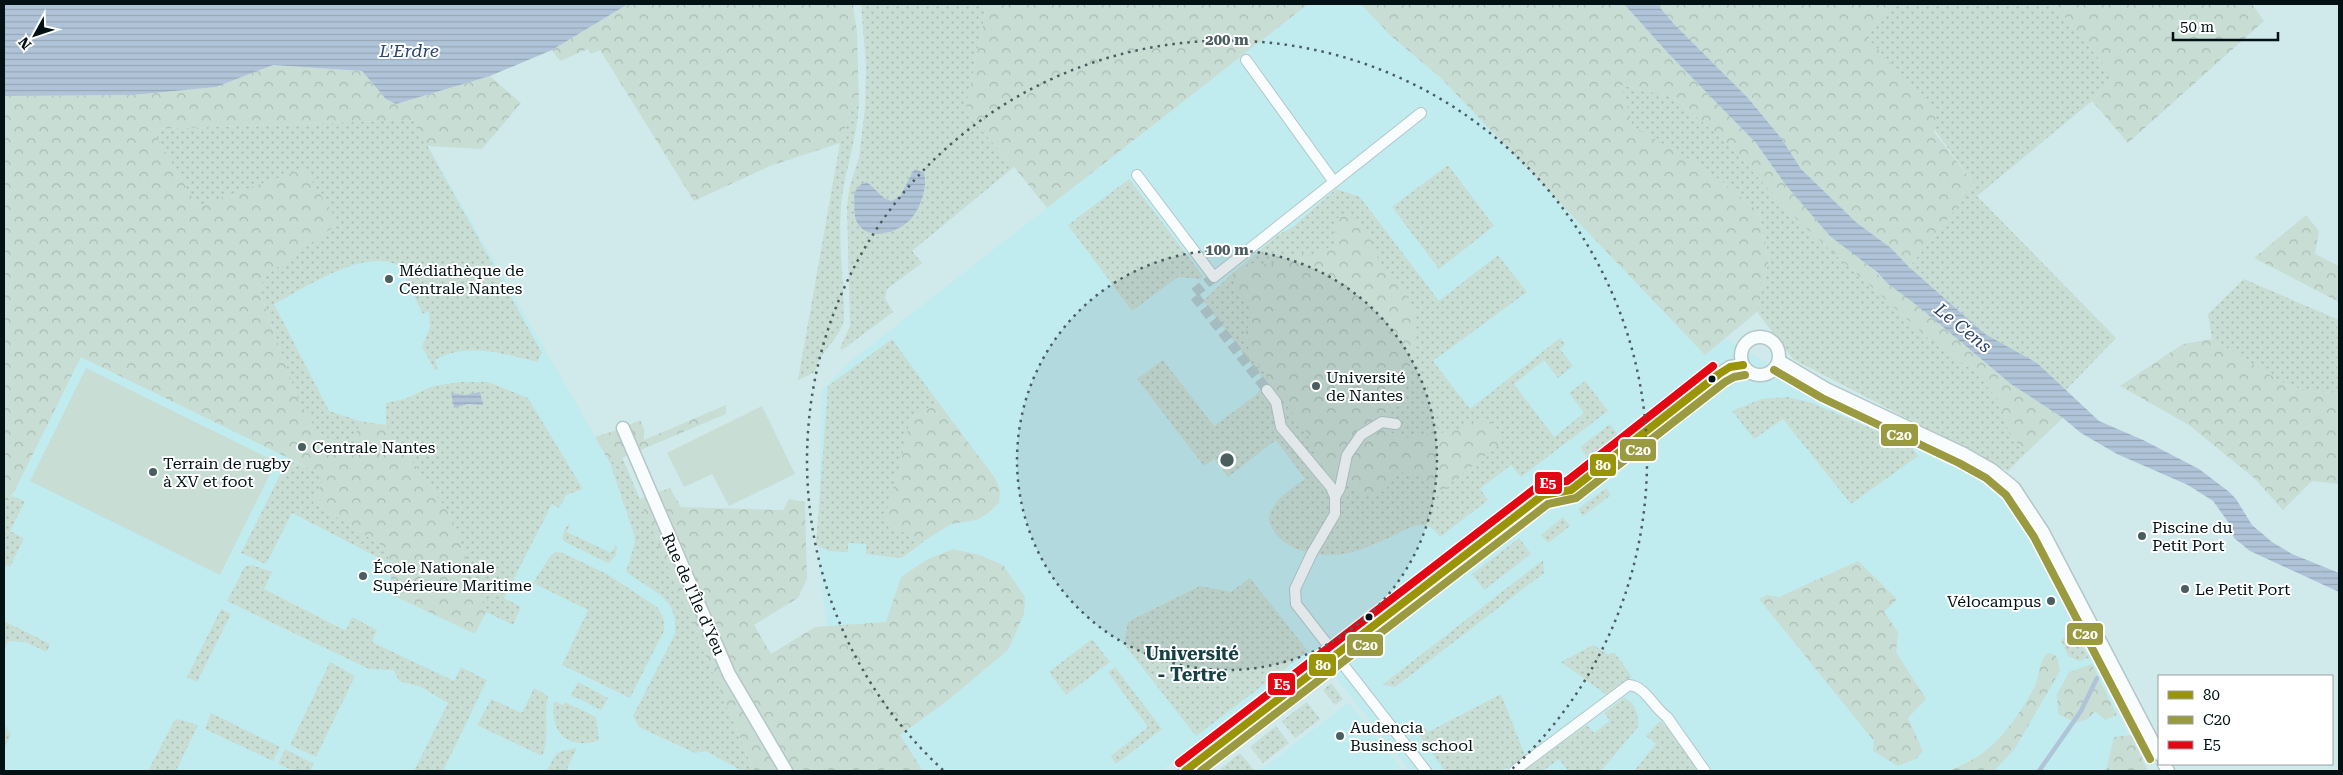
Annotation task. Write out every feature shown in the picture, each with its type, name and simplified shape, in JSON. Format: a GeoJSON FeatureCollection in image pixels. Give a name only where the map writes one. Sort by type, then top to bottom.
{"type":"FeatureCollection","features":[{"type":"Feature","properties":{"kind":"street"},"geometry":{"type":"LineString","coordinates":[[1246,60],[1334,182]]}},
{"type":"Feature","properties":{"kind":"street"},"geometry":{"type":"LineString","coordinates":[[1137,175],[1214,277],[1421,113]]}},
{"type":"Feature","properties":{"kind":"street"},"geometry":{"type":"LineString","coordinates":[[1758,336],[1765,337],[1774,342],[1779,351],[1779,361],[1774,369],[1762,375],[1753,374],[1743,365],[1740,356],[1743,347],[1749,339],[1758,336]]}},
{"type":"Feature","properties":{"kind":"street"},"geometry":{"type":"LineString","coordinates":[[1779,361],[1826,389],[1964,454],[1992,470],[2014,488],[2043,532],[2158,752]]}},
{"type":"Feature","properties":{"kind":"street"},"geometry":{"type":"LineString","coordinates":[[1185,771],[1543,495],[1556,490],[1564,492],[1571,490],[1719,374],[1730,368],[1743,365]]}},
{"type":"Feature","properties":{"kind":"street"},"geometry":{"type":"LineString","coordinates":[[1267,390],[1276,402],[1281,427],[1331,487],[1335,497],[1334,514],[1312,553],[1294,594],[1300,612],[1426,771]]}},
{"type":"Feature","properties":{"kind":"street"},"geometry":{"type":"LineString","coordinates":[[1335,497],[1340,488],[1347,455],[1361,435],[1382,422],[1396,424]]}},
{"type":"Feature","properties":{"kind":"street","name":"Rue de l'Île d'Yeu"},"geometry":{"type":"LineString","coordinates":[[623,428],[729,674],[786,771]]}},
{"type":"Feature","properties":{"kind":"street"},"geometry":{"type":"LineString","coordinates":[[1514,771],[1629,685],[1638,687],[1659,712],[1666,717],[1705,771]]}},
{"type":"Feature","properties":{"kind":"shaded area","name":"Université de Nantes"},"geometry":{"type":"Polygon","coordinates":[[[1308,4],[1361,4],[1391,36],[1441,78],[1706,354],[1726,338],[1800,383],[1992,479],[2018,515],[2067,606],[2146,771],[1410,771],[1316,653],[1161,771],[845,771],[819,565],[818,531],[822,390],[852,360],[1308,4]]]}},
{"type":"Feature","properties":{"kind":"shaded area","name":"Centrale Nantes"},"geometry":{"type":"Polygon","coordinates":[[[413,120],[610,462],[622,457],[754,771],[4,771],[4,380],[327,123],[413,120]]]}},
{"type":"Feature","properties":{"kind":"shaded area","name":"Audencia Business school"},"geometry":{"type":"Polygon","coordinates":[[[1349,702],[1403,771],[1259,771],[1349,702]]]}},
{"type":"Feature","properties":{"kind":"green space"},"geometry":{"type":"Polygon","coordinates":[[[628,4],[853,4],[857,32],[859,105],[850,112],[840,143],[770,166],[694,201],[600,50],[591,54],[588,49],[560,61],[552,50],[628,4]]]}},
{"type":"Feature","properties":{"kind":"green space"},"geometry":{"type":"Polygon","coordinates":[[[861,4],[987,4],[965,111],[1014,167],[912,251],[922,263],[887,289],[885,298],[893,312],[842,350],[840,348],[850,326],[847,206],[850,186],[859,157],[865,108],[866,66],[861,4]]]}},
{"type":"Feature","properties":{"kind":"green space"},"geometry":{"type":"Polygon","coordinates":[[[987,4],[1308,4],[1047,208],[965,111],[987,4]]]}},
{"type":"Feature","properties":{"kind":"green space"},"geometry":{"type":"Polygon","coordinates":[[[1361,4],[1624,4],[1667,52],[1756,143],[1785,184],[1887,283],[1919,307],[2011,384],[2063,418],[2026,453],[2010,435],[2000,403],[1978,374],[1927,337],[1797,220],[1723,139],[1673,97],[1621,85],[1633,126],[1707,170],[1759,212],[1769,259],[1757,312],[1705,355],[1441,78],[1391,36],[1361,4]]]}},
{"type":"Feature","properties":{"kind":"green space"},"geometry":{"type":"Polygon","coordinates":[[[1657,4],[1891,4],[1866,36],[1936,114],[1934,132],[1975,185],[1909,267],[1891,248],[1857,223],[1801,169],[1781,138],[1748,98],[1674,24],[1657,4]]]}},
{"type":"Feature","properties":{"kind":"green space"},"geometry":{"type":"Polygon","coordinates":[[[1891,4],[2054,4],[2113,76],[2092,101],[1977,196],[2116,338],[2065,391],[2037,363],[1985,334],[1909,267],[1975,185],[1866,36],[1891,4]]]}},
{"type":"Feature","properties":{"kind":"green space"},"geometry":{"type":"Polygon","coordinates":[[[2054,4],[2252,4],[2264,21],[2128,143],[2092,101],[2113,76],[2054,4]]]}},
{"type":"Feature","properties":{"kind":"green space"},"geometry":{"type":"Polygon","coordinates":[[[273,65],[362,71],[386,99],[396,104],[490,76],[521,103],[482,149],[427,146],[413,120],[152,129],[197,206],[304,169],[339,223],[264,277],[261,296],[298,399],[318,433],[351,451],[360,421],[386,425],[450,514],[486,612],[475,634],[390,594],[392,587],[387,549],[313,502],[325,476],[81,357],[16,488],[4,506],[4,96],[133,95],[216,87],[273,65]]]}},
{"type":"Feature","properties":{"kind":"green space"},"geometry":{"type":"Polygon","coordinates":[[[1621,85],[1673,97],[1723,139],[1797,220],[1927,337],[1978,374],[2000,403],[2010,435],[2026,453],[2008,471],[1793,359],[1757,312],[1769,259],[1759,212],[1707,170],[1632,126],[1621,85]]]}},
{"type":"Feature","properties":{"kind":"green space"},"geometry":{"type":"Polygon","coordinates":[[[859,105],[842,196],[840,242],[844,319],[838,334],[817,364],[815,372],[798,380],[840,143],[850,112],[859,105]]]}},
{"type":"Feature","properties":{"kind":"green space"},"geometry":{"type":"Polygon","coordinates":[[[413,120],[542,353],[537,362],[486,351],[460,351],[447,354],[435,360],[438,370],[435,370],[422,347],[430,327],[429,311],[423,314],[406,280],[412,276],[398,265],[381,261],[344,268],[324,277],[274,304],[329,411],[360,421],[352,451],[318,433],[298,399],[261,295],[264,277],[339,223],[245,191],[197,206],[152,129],[413,120]]]}},
{"type":"Feature","properties":{"kind":"green space"},"geometry":{"type":"Polygon","coordinates":[[[1448,165],[1494,226],[1439,269],[1392,207],[1448,165]]]}},
{"type":"Feature","properties":{"kind":"green space"},"geometry":{"type":"Polygon","coordinates":[[[1129,179],[1203,276],[1201,279],[1178,277],[1132,311],[1068,225],[1129,179]]]}},
{"type":"Feature","properties":{"kind":"green space"},"geometry":{"type":"Polygon","coordinates":[[[1336,189],[1360,197],[1439,301],[1498,255],[1527,292],[1433,361],[1470,409],[1560,338],[1565,344],[1560,349],[1573,366],[1558,378],[1544,360],[1514,384],[1554,437],[1584,413],[1569,393],[1585,381],[1608,411],[1521,477],[1511,465],[1480,489],[1488,500],[1440,537],[1430,527],[1419,525],[1357,551],[1331,555],[1306,552],[1282,541],[1269,521],[1274,505],[1294,486],[1305,479],[1276,440],[1228,477],[1214,459],[1204,466],[1137,379],[1163,360],[1214,426],[1256,395],[1265,382],[1203,301],[1278,235],[1293,227],[1336,189]]]}},
{"type":"Feature","properties":{"kind":"green space"},"geometry":{"type":"Polygon","coordinates":[[[1349,215],[1361,225],[1374,245],[1380,266],[1403,289],[1414,310],[1414,349],[1409,369],[1385,423],[1392,433],[1404,438],[1453,431],[1478,421],[1491,422],[1500,432],[1499,445],[1453,481],[1446,489],[1432,489],[1418,477],[1399,472],[1385,490],[1370,496],[1357,493],[1347,482],[1329,474],[1323,469],[1315,455],[1307,433],[1276,391],[1242,338],[1252,316],[1249,307],[1236,287],[1233,273],[1238,269],[1255,263],[1271,265],[1292,254],[1315,256],[1334,244],[1337,218],[1349,215]]]}},
{"type":"Feature","properties":{"kind":"green space"},"geometry":{"type":"Polygon","coordinates":[[[2306,215],[2319,231],[2315,254],[2339,266],[2339,302],[2254,258],[2306,215]]]}},
{"type":"Feature","properties":{"kind":"green space"},"geometry":{"type":"Polygon","coordinates":[[[2244,279],[2339,320],[2339,393],[2308,391],[2285,384],[2212,339],[2208,314],[2244,279]]]}},
{"type":"Feature","properties":{"kind":"green space"},"geometry":{"type":"Polygon","coordinates":[[[892,339],[938,402],[910,419],[889,529],[903,532],[924,541],[902,558],[866,554],[866,544],[848,543],[848,552],[829,551],[816,545],[828,386],[892,339]]]}},
{"type":"Feature","properties":{"kind":"green space"},"geometry":{"type":"Polygon","coordinates":[[[2212,339],[2285,384],[2308,391],[2339,393],[2339,484],[2312,481],[2283,510],[2254,478],[2189,425],[2120,386],[2183,344],[2212,339]]]}},
{"type":"Feature","properties":{"kind":"green space","name":"Terrain de rugby à XV et foot"},"geometry":{"type":"Polygon","coordinates":[[[86,368],[276,462],[220,575],[30,481],[86,368]]]}},
{"type":"Feature","properties":{"kind":"green space"},"geometry":{"type":"Polygon","coordinates":[[[461,382],[488,382],[528,398],[583,489],[566,495],[559,508],[552,504],[504,598],[521,607],[513,625],[486,612],[450,514],[386,425],[386,403],[405,399],[433,386],[461,382]]]}},
{"type":"Feature","properties":{"kind":"green space"},"geometry":{"type":"Polygon","coordinates":[[[1788,397],[1812,403],[1910,445],[1918,456],[1851,504],[1783,419],[1754,439],[1732,411],[1761,399],[1788,397]]]}},
{"type":"Feature","properties":{"kind":"green space"},"geometry":{"type":"Polygon","coordinates":[[[938,402],[995,478],[1000,490],[999,503],[977,520],[951,524],[924,541],[903,532],[889,529],[885,516],[900,465],[910,419],[938,402]]]}},
{"type":"Feature","properties":{"kind":"green space"},"geometry":{"type":"Polygon","coordinates":[[[726,405],[726,414],[610,463],[595,437],[640,420],[644,429],[644,440],[726,405]]]}},
{"type":"Feature","properties":{"kind":"green space"},"geometry":{"type":"Polygon","coordinates":[[[762,406],[795,474],[729,506],[712,474],[684,487],[667,453],[762,406]]]}},
{"type":"Feature","properties":{"kind":"green space"},"geometry":{"type":"Polygon","coordinates":[[[1610,424],[1620,437],[1590,461],[1580,447],[1610,424]]]}},
{"type":"Feature","properties":{"kind":"green space"},"geometry":{"type":"Polygon","coordinates":[[[622,457],[754,771],[742,771],[706,751],[695,753],[639,727],[633,716],[675,634],[675,619],[671,607],[662,596],[626,572],[635,542],[634,534],[610,463],[622,457]]]}},
{"type":"Feature","properties":{"kind":"green space"},"geometry":{"type":"Polygon","coordinates":[[[288,459],[325,476],[313,502],[387,549],[389,563],[292,513],[266,564],[241,553],[288,459]]]}},
{"type":"Feature","properties":{"kind":"green space"},"geometry":{"type":"Polygon","coordinates":[[[670,488],[681,507],[783,510],[789,499],[805,502],[807,579],[798,598],[754,625],[771,654],[815,627],[886,622],[901,577],[926,560],[953,549],[980,555],[1003,565],[1025,597],[1024,614],[1008,650],[947,701],[900,735],[923,771],[754,770],[639,499],[670,488]]]}},
{"type":"Feature","properties":{"kind":"green space"},"geometry":{"type":"Polygon","coordinates":[[[1606,488],[1611,495],[1583,516],[1578,509],[1606,488]]]}},
{"type":"Feature","properties":{"kind":"green space"},"geometry":{"type":"Polygon","coordinates":[[[11,496],[25,501],[10,531],[24,538],[10,567],[5,565],[4,569],[4,506],[11,496]]]}},
{"type":"Feature","properties":{"kind":"green space"},"geometry":{"type":"Polygon","coordinates":[[[1563,517],[1570,526],[1548,543],[1541,535],[1563,517]]]}},
{"type":"Feature","properties":{"kind":"green space"},"geometry":{"type":"Polygon","coordinates":[[[570,523],[567,532],[611,553],[616,544],[617,550],[614,557],[608,563],[565,542],[562,539],[565,528],[570,523]]]}},
{"type":"Feature","properties":{"kind":"green space"},"geometry":{"type":"Polygon","coordinates":[[[1519,538],[1531,554],[1484,590],[1472,574],[1519,538]]]}},
{"type":"Feature","properties":{"kind":"green space"},"geometry":{"type":"Polygon","coordinates":[[[556,552],[563,553],[607,574],[657,607],[661,613],[664,621],[664,631],[630,698],[562,665],[588,610],[533,583],[551,555],[556,552]]]}},
{"type":"Feature","properties":{"kind":"green space"},"geometry":{"type":"Polygon","coordinates":[[[1543,560],[1544,573],[1395,687],[1382,685],[1543,560]]]}},
{"type":"Feature","properties":{"kind":"green space"},"geometry":{"type":"Polygon","coordinates":[[[1858,561],[1897,599],[1884,612],[1898,632],[1896,652],[1926,699],[1908,718],[1923,751],[1917,758],[1898,766],[1873,751],[1874,741],[1759,599],[1767,595],[1779,597],[1858,561]]]}},
{"type":"Feature","properties":{"kind":"green space"},"geometry":{"type":"Polygon","coordinates":[[[252,565],[272,572],[264,589],[342,629],[346,630],[352,617],[377,630],[372,642],[454,681],[461,667],[487,680],[443,771],[414,771],[448,703],[421,687],[399,681],[394,670],[369,669],[227,601],[245,566],[252,565]]]}},
{"type":"Feature","properties":{"kind":"green space"},"geometry":{"type":"Polygon","coordinates":[[[1250,578],[1308,651],[1196,736],[1124,644],[1128,622],[1200,586],[1231,592],[1250,578]]]}},
{"type":"Feature","properties":{"kind":"green space"},"geometry":{"type":"Polygon","coordinates":[[[221,609],[231,614],[197,682],[187,677],[221,609]]]}},
{"type":"Feature","properties":{"kind":"green space"},"geometry":{"type":"Polygon","coordinates":[[[4,621],[50,644],[47,652],[25,642],[9,641],[4,650],[4,621]]]}},
{"type":"Feature","properties":{"kind":"green space"},"geometry":{"type":"Polygon","coordinates":[[[2074,631],[2089,658],[2079,661],[2068,656],[2061,640],[2074,631]]]}},
{"type":"Feature","properties":{"kind":"green space"},"geometry":{"type":"Polygon","coordinates":[[[1092,639],[1110,662],[1066,695],[1049,672],[1092,639]]]}},
{"type":"Feature","properties":{"kind":"green space"},"geometry":{"type":"Polygon","coordinates":[[[1593,645],[1608,654],[1615,653],[1632,677],[1608,696],[1561,662],[1593,645]]]}},
{"type":"Feature","properties":{"kind":"green space"},"geometry":{"type":"Polygon","coordinates":[[[2048,653],[2055,655],[2060,671],[2014,750],[1994,771],[1950,771],[1980,755],[2005,731],[2034,688],[2042,660],[2048,653]]]}},
{"type":"Feature","properties":{"kind":"green space"},"geometry":{"type":"Polygon","coordinates":[[[330,662],[355,676],[316,757],[290,745],[330,662]]]}},
{"type":"Feature","properties":{"kind":"green space"},"geometry":{"type":"Polygon","coordinates":[[[2092,664],[2117,715],[2105,720],[2095,711],[2088,719],[2076,723],[2058,714],[2057,694],[2069,672],[2092,664]]]}},
{"type":"Feature","properties":{"kind":"green space"},"geometry":{"type":"Polygon","coordinates":[[[1115,667],[1162,729],[1116,764],[1111,757],[1112,755],[1148,727],[1108,672],[1115,667]]]}},
{"type":"Feature","properties":{"kind":"green space"},"geometry":{"type":"Polygon","coordinates":[[[578,682],[608,698],[601,710],[571,695],[578,682]]]}},
{"type":"Feature","properties":{"kind":"green space"},"geometry":{"type":"Polygon","coordinates":[[[1331,683],[1343,699],[1335,705],[1323,690],[1331,683]]]}},
{"type":"Feature","properties":{"kind":"green space"},"geometry":{"type":"Polygon","coordinates":[[[534,688],[548,696],[546,711],[547,734],[542,756],[477,725],[491,699],[522,713],[534,688]]]}},
{"type":"Feature","properties":{"kind":"green space"},"geometry":{"type":"Polygon","coordinates":[[[1501,694],[1526,758],[1501,771],[1445,771],[1419,735],[1420,730],[1425,727],[1428,732],[1501,694]]]}},
{"type":"Feature","properties":{"kind":"green space"},"geometry":{"type":"Polygon","coordinates":[[[1624,698],[1634,706],[1638,718],[1638,727],[1601,771],[1568,771],[1559,759],[1543,771],[1523,771],[1587,725],[1594,733],[1610,721],[1604,713],[1624,698]]]}},
{"type":"Feature","properties":{"kind":"green space"},"geometry":{"type":"Polygon","coordinates":[[[554,701],[563,705],[565,702],[596,717],[599,740],[578,743],[570,741],[563,736],[555,722],[553,712],[554,701]]]}},
{"type":"Feature","properties":{"kind":"green space"},"geometry":{"type":"Polygon","coordinates":[[[1307,702],[1320,719],[1295,738],[1282,721],[1307,702]]]}},
{"type":"Feature","properties":{"kind":"green space"},"geometry":{"type":"Polygon","coordinates":[[[211,713],[280,747],[273,761],[205,729],[211,713]]]}},
{"type":"Feature","properties":{"kind":"green space"},"geometry":{"type":"Polygon","coordinates":[[[178,719],[198,725],[176,771],[148,771],[174,721],[178,719]]]}},
{"type":"Feature","properties":{"kind":"green space"},"geometry":{"type":"Polygon","coordinates":[[[1660,721],[1676,736],[1700,771],[1634,771],[1656,744],[1646,736],[1660,721]]]}},
{"type":"Feature","properties":{"kind":"green space"},"geometry":{"type":"Polygon","coordinates":[[[4,724],[11,735],[4,750],[4,724]]]}},
{"type":"Feature","properties":{"kind":"green space"},"geometry":{"type":"Polygon","coordinates":[[[1276,726],[1289,743],[1263,763],[1250,747],[1276,726]]]}},
{"type":"Feature","properties":{"kind":"green space"},"geometry":{"type":"Polygon","coordinates":[[[2131,735],[2148,771],[2106,771],[2114,737],[2131,735]]]}},
{"type":"Feature","properties":{"kind":"green space"},"geometry":{"type":"Polygon","coordinates":[[[577,748],[566,771],[547,771],[557,754],[577,748]]]}},
{"type":"Feature","properties":{"kind":"green space"},"geometry":{"type":"Polygon","coordinates":[[[285,749],[314,764],[310,771],[294,771],[278,764],[285,749]]]}},
{"type":"Feature","properties":{"kind":"green space"},"geometry":{"type":"Polygon","coordinates":[[[1240,753],[1254,770],[1222,771],[1220,769],[1240,753]]]}},
{"type":"Feature","properties":{"kind":"water","name":"L'Erdre"},"geometry":{"type":"Polygon","coordinates":[[[4,4],[628,4],[552,50],[490,76],[396,104],[386,99],[362,71],[273,65],[216,87],[133,95],[4,96],[4,4]]]}},
{"type":"Feature","properties":{"kind":"water","name":"Le Cens"},"geometry":{"type":"Polygon","coordinates":[[[1624,4],[1657,4],[1674,24],[1748,98],[1781,138],[1801,169],[1857,223],[1891,248],[1909,267],[1985,334],[2037,363],[2099,421],[2143,440],[2199,469],[2236,499],[2252,525],[2272,542],[2292,554],[2339,573],[2339,592],[2250,551],[2234,538],[2229,523],[2213,501],[2188,485],[2117,454],[2081,433],[2063,418],[2011,384],[1919,307],[1887,283],[1877,272],[1830,236],[1785,184],[1756,143],[1667,52],[1624,4]]]}},
{"type":"Feature","properties":{"kind":"water"},"geometry":{"type":"Polygon","coordinates":[[[915,169],[924,173],[925,185],[920,204],[910,220],[889,232],[873,233],[860,227],[855,217],[854,193],[860,185],[867,182],[884,198],[891,201],[900,197],[915,169]]]}},
{"type":"Feature","properties":{"kind":"water"},"geometry":{"type":"Polygon","coordinates":[[[480,392],[483,405],[468,404],[454,408],[451,393],[465,395],[480,392]]]}},
{"type":"Feature","properties":{"kind":"waterway"},"geometry":{"type":"LineString","coordinates":[[2039,771],[2081,711],[2097,678]]}},
{"type":"Feature","properties":{"kind":"tunnel"},"geometry":{"type":"LineString","coordinates":[[1214,277],[1193,294],[1267,390]]}},
{"type":"Feature","properties":{"kind":"transit line","name":"80"},"geometry":{"type":"LineString","coordinates":[[1185,771],[1543,495],[1571,490],[1719,374],[1730,367],[1743,365]]}},
{"type":"Feature","properties":{"kind":"transit line","name":"E5"},"geometry":{"type":"LineString","coordinates":[[1179,763],[1537,487],[1548,483],[1567,481],[1713,366]]}},
{"type":"Feature","properties":{"kind":"transit line","name":"C20"},"geometry":{"type":"LineString","coordinates":[[1774,370],[1822,398],[1959,463],[1986,478],[2006,495],[2034,537],[2150,759]]}},
{"type":"Feature","properties":{"kind":"transit line","name":"C20"},"geometry":{"type":"LineString","coordinates":[[1201,771],[1548,504],[1576,498],[1725,382],[1734,377],[1745,375]]}},
{"type":"Feature","properties":{"kind":"place","name":"Médiathèque de Centrale Nantes"},"geometry":{"type":"Point","coordinates":[389,279]}},
{"type":"Feature","properties":{"kind":"place","name":"Université de Nantes"},"geometry":{"type":"Point","coordinates":[1316,386]}},
{"type":"Feature","properties":{"kind":"place","name":"Centrale Nantes"},"geometry":{"type":"Point","coordinates":[302,447]}},
{"type":"Feature","properties":{"kind":"place","name":"Terrain de rugby à XV et foot"},"geometry":{"type":"Point","coordinates":[153,472]}},
{"type":"Feature","properties":{"kind":"place","name":"Piscine du Petit Port"},"geometry":{"type":"Point","coordinates":[2142,536]}},
{"type":"Feature","properties":{"kind":"place","name":"École Nationale Supérieure Maritime"},"geometry":{"type":"Point","coordinates":[363,576]}},
{"type":"Feature","properties":{"kind":"place","name":"Le Petit Port"},"geometry":{"type":"Point","coordinates":[2185,589]}},
{"type":"Feature","properties":{"kind":"place","name":"Vélocampus"},"geometry":{"type":"Point","coordinates":[2051,601]}},
{"type":"Feature","properties":{"kind":"place","name":"Audencia Business school"},"geometry":{"type":"Point","coordinates":[1340,736]}},
{"type":"Feature","properties":{"kind":"district","name":"Université - Tertre"},"geometry":{"type":"Point","coordinates":[1192,664]}}]}
